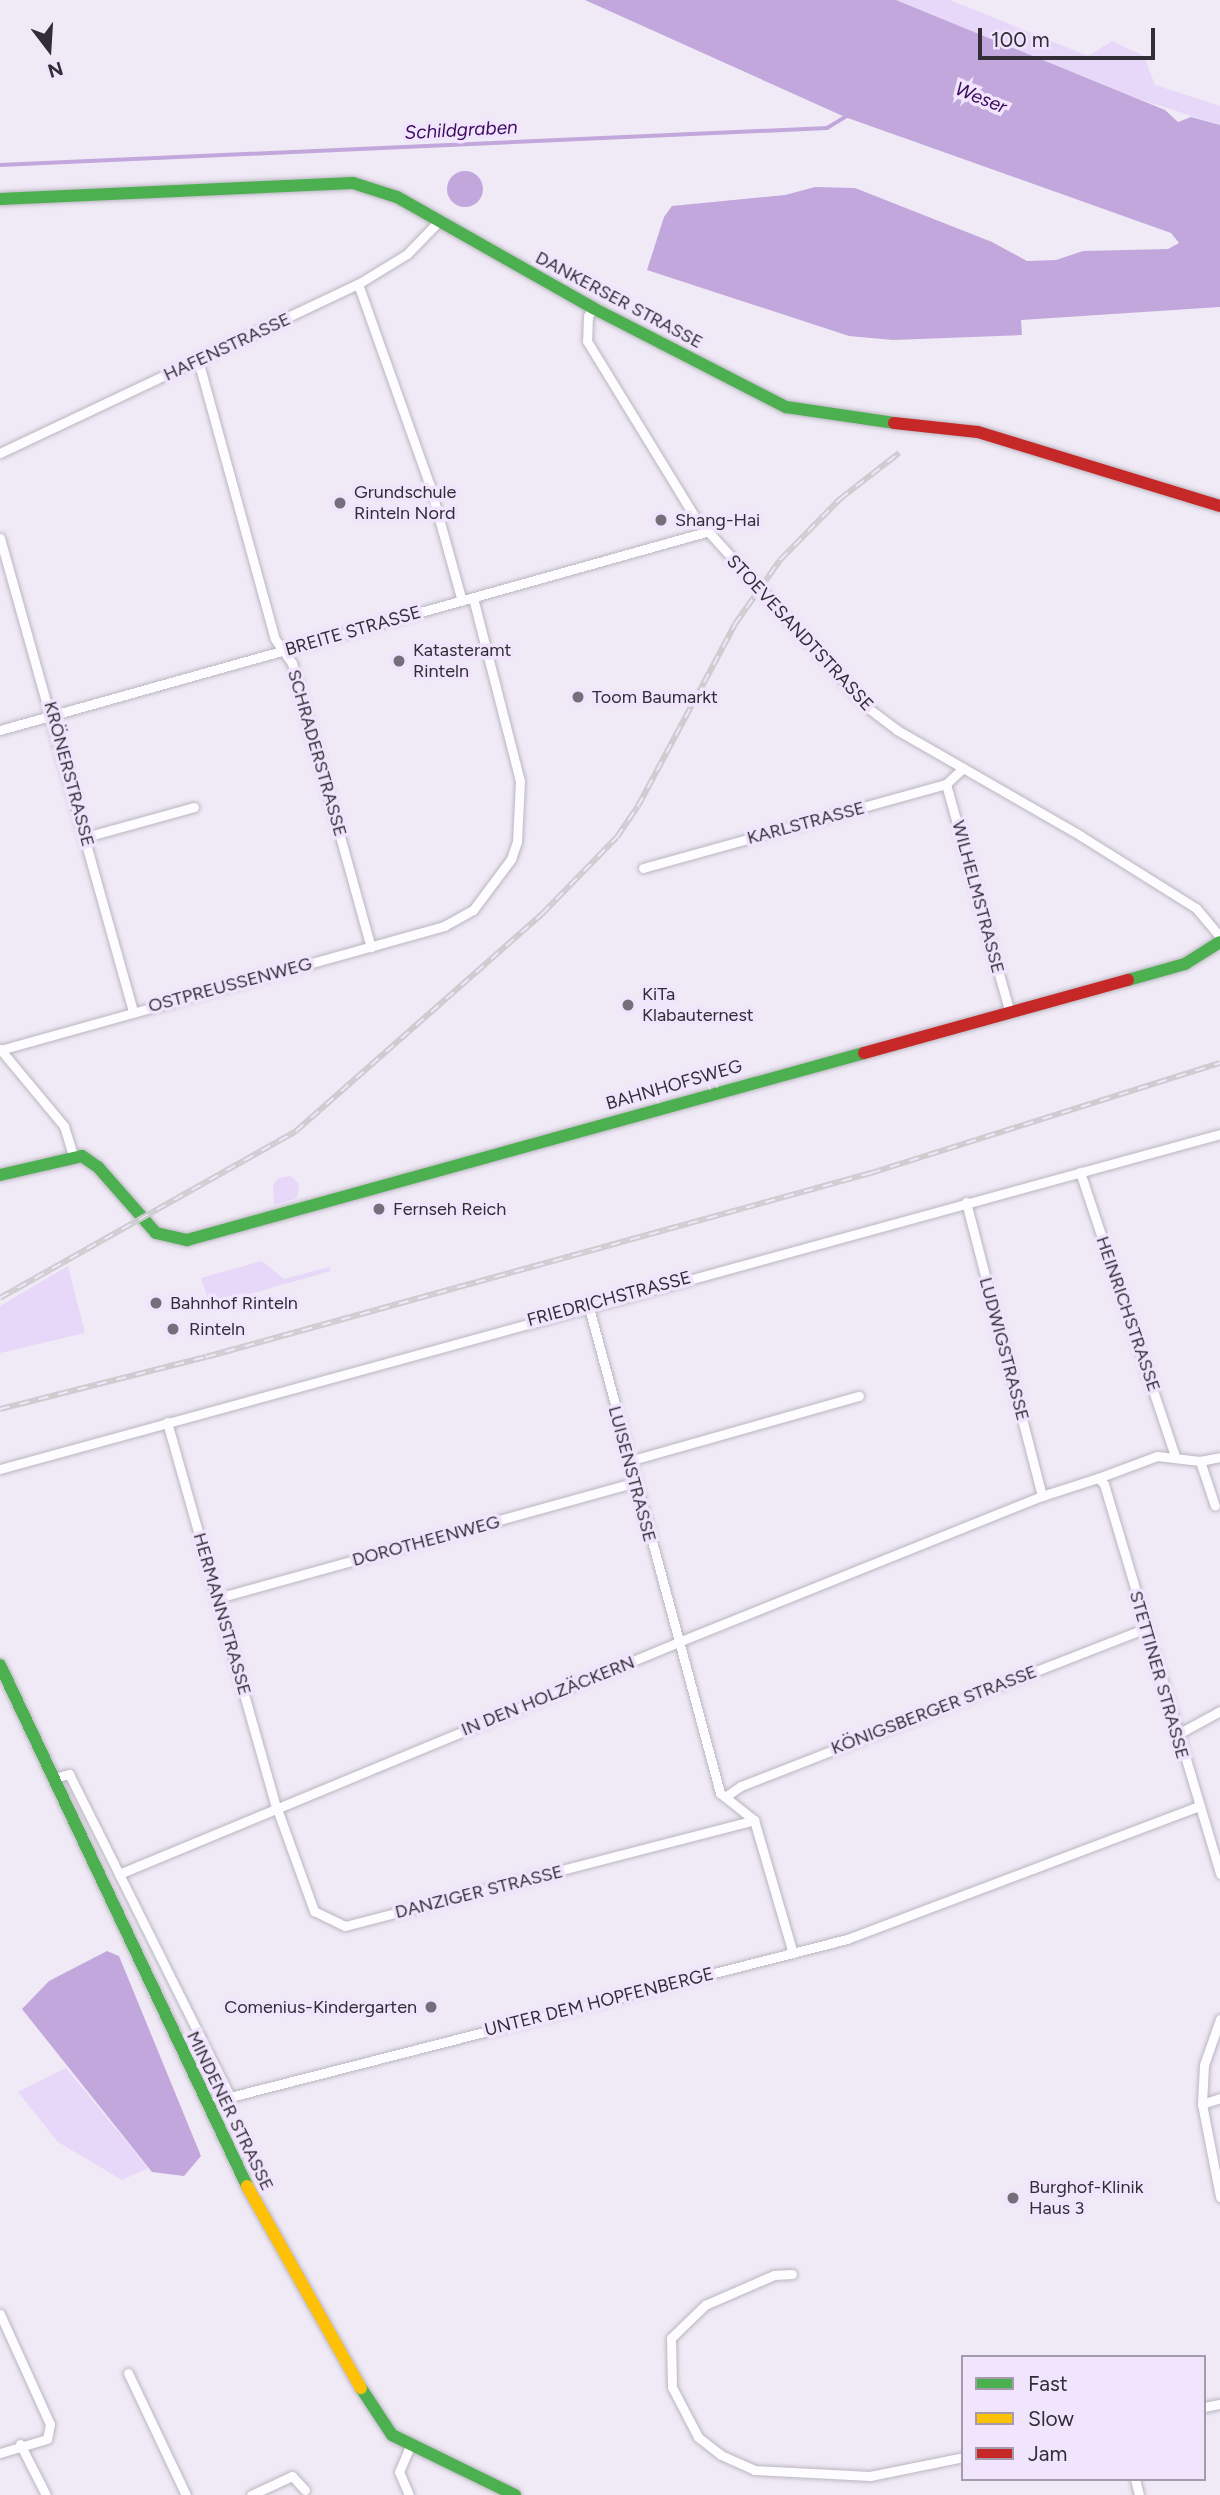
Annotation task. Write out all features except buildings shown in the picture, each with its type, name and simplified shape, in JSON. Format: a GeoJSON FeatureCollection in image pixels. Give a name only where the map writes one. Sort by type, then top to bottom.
{"type":"FeatureCollection","features":[{"type":"Feature","properties":{"kind":"main road","name":"DANKERSER STRASSE"},"geometry":{"type":"LineString","coordinates":[[0,199],[352,183],[397,197],[593,308],[786,407],[842,418],[978,432],[1220,506]]}},
{"type":"Feature","properties":{"kind":"main road","name":"BAHNHOFSWEG"},"geometry":{"type":"LineString","coordinates":[[73,1155],[89,1158],[141,1218],[165,1238],[204,1237],[1009,1010],[1185,964],[1220,939]]}},
{"type":"Feature","properties":{"kind":"main road"},"geometry":{"type":"LineString","coordinates":[[0,1175],[73,1155]]}},
{"type":"Feature","properties":{"kind":"main road","name":"MINDENER STRASSE"},"geometry":{"type":"LineString","coordinates":[[0,1665],[277,2246],[368,2401],[392,2434],[410,2446],[515,2495]]}},
{"type":"Feature","properties":{"kind":"street","name":"HAFENSTRASSE"},"geometry":{"type":"LineString","coordinates":[[0,453],[358,284],[407,254],[440,220]]}},
{"type":"Feature","properties":{"kind":"street"},"geometry":{"type":"LineString","coordinates":[[358,284],[426,473],[462,601]]}},
{"type":"Feature","properties":{"kind":"street","name":"STOEVESANDTSTRASSE"},"geometry":{"type":"LineString","coordinates":[[593,308],[588,316],[587,341],[706,532],[868,708],[1196,908],[1220,939]]}},
{"type":"Feature","properties":{"kind":"street","name":"SCHRADERSTRASSE"},"geometry":{"type":"LineString","coordinates":[[198,360],[275,639],[292,663],[371,947]]}},
{"type":"Feature","properties":{"kind":"street","name":"BREITE STRASSE"},"geometry":{"type":"LineString","coordinates":[[0,730],[706,532]]}},
{"type":"Feature","properties":{"kind":"street","name":"KRÖNERSTRASSE"},"geometry":{"type":"LineString","coordinates":[[0,538],[53,715],[133,1012]]}},
{"type":"Feature","properties":{"kind":"street","name":"OSTPREUSSENWEG"},"geometry":{"type":"LineString","coordinates":[[0,1049],[371,947],[460,919],[499,880],[517,842],[520,817],[517,762],[473,598]]}},
{"type":"Feature","properties":{"kind":"street","name":"KARLSTRASSE"},"geometry":{"type":"LineString","coordinates":[[643,868],[946,784],[963,768]]}},
{"type":"Feature","properties":{"kind":"street","name":"WILHELMSTRASSE"},"geometry":{"type":"LineString","coordinates":[[946,784],[1009,1010]]}},
{"type":"Feature","properties":{"kind":"street"},"geometry":{"type":"LineString","coordinates":[[86,837],[194,807]]}},
{"type":"Feature","properties":{"kind":"street"},"geometry":{"type":"LineString","coordinates":[[0,1049],[64,1126],[73,1155]]}},
{"type":"Feature","properties":{"kind":"street","name":"FRIEDRICHSTRASSE"},"geometry":{"type":"LineString","coordinates":[[0,1469],[588,1304],[1220,1134]]}},
{"type":"Feature","properties":{"kind":"street","name":"HEINRICHSTRASSE"},"geometry":{"type":"LineString","coordinates":[[1080,1172],[1175,1456]]}},
{"type":"Feature","properties":{"kind":"street","name":"LUDWIGSTRASSE"},"geometry":{"type":"LineString","coordinates":[[966,1202],[1042,1496]]}},
{"type":"Feature","properties":{"kind":"street","name":"LUISENSTRASSE"},"geometry":{"type":"LineString","coordinates":[[588,1304],[676,1643],[720,1793],[725,1797]]}},
{"type":"Feature","properties":{"kind":"street"},"geometry":{"type":"LineString","coordinates":[[629,1461],[859,1395]]}},
{"type":"Feature","properties":{"kind":"street","name":"HERMANNSTRASSE"},"geometry":{"type":"LineString","coordinates":[[167,1422],[276,1806]]}},
{"type":"Feature","properties":{"kind":"street","name":"IN DEN HOLZÄCKERN"},"geometry":{"type":"LineString","coordinates":[[119,1874],[276,1806],[1042,1496],[1157,1456],[1175,1456]]}},
{"type":"Feature","properties":{"kind":"street"},"geometry":{"type":"LineString","coordinates":[[1175,1456],[1200,1461],[1220,1457]]}},
{"type":"Feature","properties":{"kind":"street"},"geometry":{"type":"LineString","coordinates":[[1200,1461],[1215,1506]]}},
{"type":"Feature","properties":{"kind":"street","name":"STETTINER STRASSE"},"geometry":{"type":"LineString","coordinates":[[1098,1478],[1104,1484],[1197,1807],[1220,1874]]}},
{"type":"Feature","properties":{"kind":"street","name":"DOROTHEENWEG"},"geometry":{"type":"LineString","coordinates":[[218,1598],[634,1483]]}},
{"type":"Feature","properties":{"kind":"street","name":"KÖNIGSBERGER STRASSE"},"geometry":{"type":"LineString","coordinates":[[725,1797],[741,1786],[1146,1628]]}},
{"type":"Feature","properties":{"kind":"street"},"geometry":{"type":"LineString","coordinates":[[1178,1734],[1220,1711]]}},
{"type":"Feature","properties":{"kind":"street"},"geometry":{"type":"LineString","coordinates":[[54,1778],[69,1774],[119,1874]]}},
{"type":"Feature","properties":{"kind":"street"},"geometry":{"type":"LineString","coordinates":[[725,1797],[754,1820],[793,1953]]}},
{"type":"Feature","properties":{"kind":"street","name":"DANZIGER STRASSE"},"geometry":{"type":"LineString","coordinates":[[276,1806],[314,1911],[345,1926],[754,1820]]}},
{"type":"Feature","properties":{"kind":"street","name":"UNTER DEM HOPFENBERGE"},"geometry":{"type":"LineString","coordinates":[[119,1874],[230,2097],[847,1939],[1197,1807]]}},
{"type":"Feature","properties":{"kind":"street"},"geometry":{"type":"LineString","coordinates":[[1220,2019],[1204,2065],[1202,2104],[1220,2197]]}},
{"type":"Feature","properties":{"kind":"street"},"geometry":{"type":"LineString","coordinates":[[1202,2104],[1220,2098]]}},
{"type":"Feature","properties":{"kind":"street"},"geometry":{"type":"LineString","coordinates":[[792,2274],[774,2276],[705,2305],[671,2339],[672,2387],[698,2437],[721,2455],[754,2470],[870,2476],[961,2457]]}},
{"type":"Feature","properties":{"kind":"street"},"geometry":{"type":"LineString","coordinates":[[0,2314],[50,2424],[47,2439],[33,2446],[20,2444],[0,2453]]}},
{"type":"Feature","properties":{"kind":"street"},"geometry":{"type":"LineString","coordinates":[[128,2373],[186,2495]]}},
{"type":"Feature","properties":{"kind":"street"},"geometry":{"type":"LineString","coordinates":[[20,2444],[46,2495]]}},
{"type":"Feature","properties":{"kind":"street"},"geometry":{"type":"LineString","coordinates":[[409,2495],[399,2472],[410,2446]]}},
{"type":"Feature","properties":{"kind":"street"},"geometry":{"type":"LineString","coordinates":[[251,2495],[292,2476],[305,2490]]}},
{"type":"Feature","properties":{"kind":"shaded area"},"geometry":{"type":"Polygon","coordinates":[[[896,0],[950,0],[1088,56],[1112,41],[1144,56],[1155,85],[1220,106],[1220,125],[1139,99],[896,0]]]}},
{"type":"Feature","properties":{"kind":"shaded area"},"geometry":{"type":"Polygon","coordinates":[[[291,1176],[299,1184],[297,1198],[274,1205],[273,1186],[278,1178],[291,1176]]]}},
{"type":"Feature","properties":{"kind":"shaded area"},"geometry":{"type":"Polygon","coordinates":[[[262,1261],[284,1279],[329,1267],[331,1271],[210,1305],[201,1278],[262,1261]]]}},
{"type":"Feature","properties":{"kind":"shaded area"},"geometry":{"type":"Polygon","coordinates":[[[68,1266],[85,1333],[0,1353],[0,1306],[68,1266]]]}},
{"type":"Feature","properties":{"kind":"shaded area"},"geometry":{"type":"Polygon","coordinates":[[[66,2068],[148,2168],[122,2180],[58,2142],[18,2092],[66,2068]]]}},
{"type":"Feature","properties":{"kind":"water","name":"Weser"},"geometry":{"type":"Polygon","coordinates":[[[585,0],[896,0],[1165,110],[1178,122],[1191,117],[1220,125],[1220,307],[1021,320],[1022,335],[893,340],[849,336],[647,270],[664,217],[672,206],[785,195],[815,187],[855,188],[992,242],[1027,261],[1056,260],[1083,251],[1168,249],[1179,243],[1171,233],[845,117],[585,0]]]}},
{"type":"Feature","properties":{"kind":"water"},"geometry":{"type":"Polygon","coordinates":[[[465,171],[478,176],[483,189],[478,202],[465,207],[452,202],[447,189],[452,176],[465,171]]]}},
{"type":"Feature","properties":{"kind":"water"},"geometry":{"type":"Polygon","coordinates":[[[107,1951],[119,1956],[201,2156],[184,2176],[152,2172],[22,2009],[49,1981],[107,1951]]]}},
{"type":"Feature","properties":{"kind":"waterway","name":"Schildgraben"},"geometry":{"type":"LineString","coordinates":[[0,165],[827,128],[847,116]]}},
{"type":"Feature","properties":{"kind":"railway"},"geometry":{"type":"LineString","coordinates":[[0,1298],[296,1131],[542,914],[617,837],[638,806],[735,624],[780,560],[840,499],[899,453]]}},
{"type":"Feature","properties":{"kind":"railway"},"geometry":{"type":"LineString","coordinates":[[0,1409],[206,1357],[871,1173],[1220,1063]]}},
{"type":"Feature","properties":{"kind":"traffic: fast"},"geometry":{"type":"LineString","coordinates":[[0,199],[353,183],[397,197],[593,308],[786,407],[894,423]]}},
{"type":"Feature","properties":{"kind":"traffic: fast"},"geometry":{"type":"LineString","coordinates":[[1128,980],[1185,964],[1220,942]]}},
{"type":"Feature","properties":{"kind":"traffic: fast"},"geometry":{"type":"LineString","coordinates":[[0,1175],[82,1156],[98,1167],[156,1233],[187,1240],[864,1053]]}},
{"type":"Feature","properties":{"kind":"traffic: fast"},"geometry":{"type":"LineString","coordinates":[[0,1665],[247,2186]]}},
{"type":"Feature","properties":{"kind":"traffic: fast"},"geometry":{"type":"LineString","coordinates":[[361,2388],[392,2435],[515,2495]]}},
{"type":"Feature","properties":{"kind":"traffic: slow"},"geometry":{"type":"LineString","coordinates":[[247,2186],[361,2388]]}},
{"type":"Feature","properties":{"kind":"traffic: jam"},"geometry":{"type":"LineString","coordinates":[[894,423],[978,432],[1220,506]]}},
{"type":"Feature","properties":{"kind":"traffic: jam"},"geometry":{"type":"LineString","coordinates":[[864,1053],[1128,980]]}},
{"type":"Feature","properties":{"kind":"place","name":"Grundschule Rinteln Nord"},"geometry":{"type":"Point","coordinates":[340,503]}},
{"type":"Feature","properties":{"kind":"place","name":"Shang-Hai"},"geometry":{"type":"Point","coordinates":[661,520]}},
{"type":"Feature","properties":{"kind":"place","name":"Katasteramt Rinteln"},"geometry":{"type":"Point","coordinates":[399,661]}},
{"type":"Feature","properties":{"kind":"place","name":"Toom Baumarkt"},"geometry":{"type":"Point","coordinates":[578,697]}},
{"type":"Feature","properties":{"kind":"place","name":"KiTa Klabauternest"},"geometry":{"type":"Point","coordinates":[628,1005]}},
{"type":"Feature","properties":{"kind":"place","name":"Fernseh Reich"},"geometry":{"type":"Point","coordinates":[379,1209]}},
{"type":"Feature","properties":{"kind":"place","name":"Bahnhof Rinteln"},"geometry":{"type":"Point","coordinates":[156,1303]}},
{"type":"Feature","properties":{"kind":"place","name":"Rinteln"},"geometry":{"type":"Point","coordinates":[173,1329]}},
{"type":"Feature","properties":{"kind":"place","name":"Comenius-Kindergarten"},"geometry":{"type":"Point","coordinates":[431,2007]}},
{"type":"Feature","properties":{"kind":"place","name":"Burghof-Klinik Haus 3"},"geometry":{"type":"Point","coordinates":[1013,2198]}}]}
